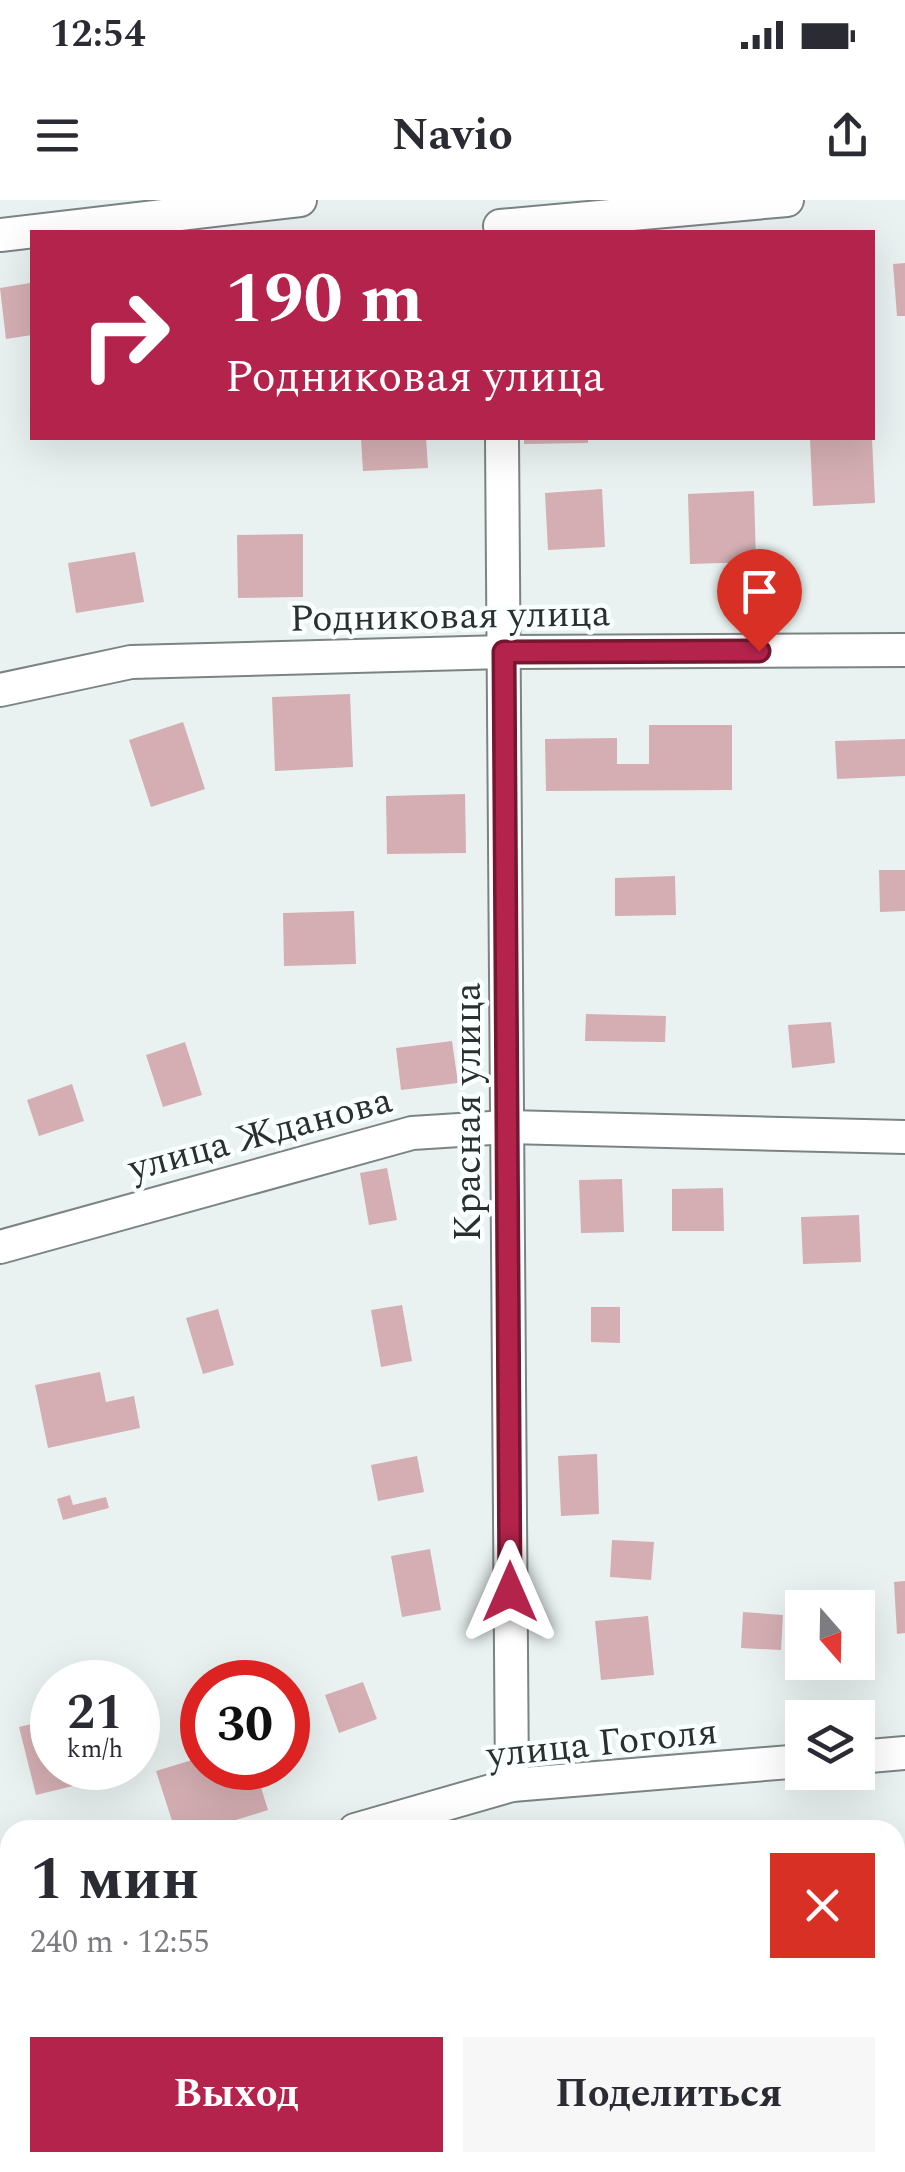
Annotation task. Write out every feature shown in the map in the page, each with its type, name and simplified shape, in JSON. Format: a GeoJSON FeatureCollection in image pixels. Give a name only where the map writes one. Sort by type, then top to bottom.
{"type":"FeatureCollection","features":[{"type":"Feature","properties":{"kind":"street"},"geometry":{"type":"LineString","coordinates":[[50,230],[300,200]]}},
{"type":"Feature","properties":{"kind":"street"},"geometry":{"type":"LineString","coordinates":[[500,220],[787,200]]}},
{"type":"Feature","properties":{"kind":"street"},"geometry":{"type":"LineString","coordinates":[[0,236],[30,232]]}},
{"type":"Feature","properties":{"kind":"street","name":"Красная улица"},"geometry":{"type":"LineString","coordinates":[[502,440],[512,1785]]}},
{"type":"Feature","properties":{"kind":"street","name":"Родниковая улица"},"geometry":{"type":"LineString","coordinates":[[0,690],[131,662],[504,652],[905,650]]}},
{"type":"Feature","properties":{"kind":"street","name":"улица Жданова"},"geometry":{"type":"LineString","coordinates":[[0,1247],[412,1133],[507,1127],[905,1137]]}},
{"type":"Feature","properties":{"kind":"street"},"geometry":{"type":"LineString","coordinates":[[875,1756],[905,1753]]}},
{"type":"Feature","properties":{"kind":"street","name":"улица Гоголя"},"geometry":{"type":"LineString","coordinates":[[390,1820],[512,1785],[785,1763]]}},
{"type":"Feature","properties":{"kind":"building"},"geometry":{"type":"Polygon","coordinates":[[[905,263],[905,316],[897,316],[893,264],[905,263]]]}},
{"type":"Feature","properties":{"kind":"building"},"geometry":{"type":"Polygon","coordinates":[[[30,283],[30,335],[6,339],[0,288],[30,283]]]}},
{"type":"Feature","properties":{"kind":"building"},"geometry":{"type":"Polygon","coordinates":[[[361,440],[426,440],[428,468],[363,471],[361,440]]]}},
{"type":"Feature","properties":{"kind":"building"},"geometry":{"type":"Polygon","coordinates":[[[524,440],[588,440],[588,443],[524,444],[524,440]]]}},
{"type":"Feature","properties":{"kind":"building"},"geometry":{"type":"Polygon","coordinates":[[[810,440],[872,440],[875,503],[813,506],[810,440]]]}},
{"type":"Feature","properties":{"kind":"building"},"geometry":{"type":"Polygon","coordinates":[[[602,489],[605,547],[548,550],[545,493],[602,489]]]}},
{"type":"Feature","properties":{"kind":"building"},"geometry":{"type":"Polygon","coordinates":[[[754,491],[756,562],[690,564],[688,494],[754,491]]]}},
{"type":"Feature","properties":{"kind":"building"},"geometry":{"type":"Polygon","coordinates":[[[303,534],[303,597],[238,598],[237,535],[303,534]]]}},
{"type":"Feature","properties":{"kind":"building"},"geometry":{"type":"Polygon","coordinates":[[[135,552],[144,602],[76,613],[68,563],[135,552]]]}},
{"type":"Feature","properties":{"kind":"building"},"geometry":{"type":"Polygon","coordinates":[[[350,694],[353,767],[275,771],[272,697],[350,694]]]}},
{"type":"Feature","properties":{"kind":"building"},"geometry":{"type":"Polygon","coordinates":[[[183,722],[205,789],[151,807],[129,740],[183,722]]]}},
{"type":"Feature","properties":{"kind":"building"},"geometry":{"type":"Polygon","coordinates":[[[649,725],[732,725],[732,790],[546,791],[545,739],[617,738],[617,764],[649,764],[649,725]]]}},
{"type":"Feature","properties":{"kind":"building"},"geometry":{"type":"Polygon","coordinates":[[[905,739],[905,776],[837,779],[835,741],[905,739]]]}},
{"type":"Feature","properties":{"kind":"building"},"geometry":{"type":"Polygon","coordinates":[[[465,794],[466,853],[387,854],[386,796],[465,794]]]}},
{"type":"Feature","properties":{"kind":"building"},"geometry":{"type":"Polygon","coordinates":[[[879,870],[905,870],[905,911],[880,912],[879,870]]]}},
{"type":"Feature","properties":{"kind":"building"},"geometry":{"type":"Polygon","coordinates":[[[675,876],[676,915],[615,916],[615,878],[675,876]]]}},
{"type":"Feature","properties":{"kind":"building"},"geometry":{"type":"Polygon","coordinates":[[[354,911],[356,964],[284,966],[283,913],[354,911]]]}},
{"type":"Feature","properties":{"kind":"building"},"geometry":{"type":"Polygon","coordinates":[[[586,1014],[666,1016],[665,1042],[585,1041],[586,1014]]]}},
{"type":"Feature","properties":{"kind":"building"},"geometry":{"type":"Polygon","coordinates":[[[831,1022],[835,1063],[792,1068],[788,1025],[831,1022]]]}},
{"type":"Feature","properties":{"kind":"building"},"geometry":{"type":"Polygon","coordinates":[[[452,1041],[458,1083],[401,1090],[396,1048],[452,1041]]]}},
{"type":"Feature","properties":{"kind":"building"},"geometry":{"type":"Polygon","coordinates":[[[185,1042],[202,1095],[163,1107],[146,1055],[185,1042]]]}},
{"type":"Feature","properties":{"kind":"building"},"geometry":{"type":"Polygon","coordinates":[[[72,1084],[84,1121],[39,1136],[27,1100],[72,1084]]]}},
{"type":"Feature","properties":{"kind":"building"},"geometry":{"type":"Polygon","coordinates":[[[387,1168],[397,1220],[369,1225],[360,1173],[387,1168]]]}},
{"type":"Feature","properties":{"kind":"building"},"geometry":{"type":"Polygon","coordinates":[[[622,1179],[624,1232],[581,1233],[579,1180],[622,1179]]]}},
{"type":"Feature","properties":{"kind":"building"},"geometry":{"type":"Polygon","coordinates":[[[723,1188],[724,1231],[672,1231],[672,1189],[723,1188]]]}},
{"type":"Feature","properties":{"kind":"building"},"geometry":{"type":"Polygon","coordinates":[[[859,1215],[861,1262],[803,1264],[801,1217],[859,1215]]]}},
{"type":"Feature","properties":{"kind":"building"},"geometry":{"type":"Polygon","coordinates":[[[402,1305],[412,1361],[381,1367],[371,1310],[402,1305]]]}},
{"type":"Feature","properties":{"kind":"building"},"geometry":{"type":"Polygon","coordinates":[[[591,1307],[620,1307],[620,1343],[591,1342],[591,1307]]]}},
{"type":"Feature","properties":{"kind":"building"},"geometry":{"type":"Polygon","coordinates":[[[218,1309],[234,1365],[203,1374],[186,1318],[218,1309]]]}},
{"type":"Feature","properties":{"kind":"building"},"geometry":{"type":"Polygon","coordinates":[[[100,1372],[106,1402],[134,1396],[140,1428],[48,1448],[35,1385],[100,1372]]]}},
{"type":"Feature","properties":{"kind":"building"},"geometry":{"type":"Polygon","coordinates":[[[597,1454],[599,1514],[561,1516],[558,1456],[597,1454]]]}},
{"type":"Feature","properties":{"kind":"building"},"geometry":{"type":"Polygon","coordinates":[[[417,1456],[424,1492],[378,1501],[371,1465],[417,1456]]]}},
{"type":"Feature","properties":{"kind":"building"},"geometry":{"type":"Polygon","coordinates":[[[70,1495],[73,1505],[106,1497],[109,1508],[63,1520],[57,1499],[70,1495]]]}},
{"type":"Feature","properties":{"kind":"building"},"geometry":{"type":"Polygon","coordinates":[[[612,1540],[654,1542],[651,1580],[610,1577],[612,1540]]]}},
{"type":"Feature","properties":{"kind":"building"},"geometry":{"type":"Polygon","coordinates":[[[430,1549],[441,1610],[402,1617],[391,1556],[430,1549]]]}},
{"type":"Feature","properties":{"kind":"building"},"geometry":{"type":"Polygon","coordinates":[[[905,1581],[905,1633],[897,1634],[894,1582],[905,1581]]]}},
{"type":"Feature","properties":{"kind":"building"},"geometry":{"type":"Polygon","coordinates":[[[743,1612],[783,1615],[781,1650],[741,1648],[743,1612]]]}},
{"type":"Feature","properties":{"kind":"building"},"geometry":{"type":"Polygon","coordinates":[[[648,1616],[654,1675],[601,1680],[595,1621],[648,1616]]]}},
{"type":"Feature","properties":{"kind":"building"},"geometry":{"type":"Polygon","coordinates":[[[363,1682],[377,1719],[339,1733],[325,1695],[363,1682]]]}},
{"type":"Feature","properties":{"kind":"building"},"geometry":{"type":"Polygon","coordinates":[[[30,1724],[30,1771],[19,1727],[30,1724]]]}},
{"type":"Feature","properties":{"kind":"building"},"geometry":{"type":"Polygon","coordinates":[[[180,1764],[180,1790],[262,1790],[268,1810],[236,1820],[172,1820],[160,1783],[160,1770],[180,1764]]]}},
{"type":"Feature","properties":{"kind":"route"},"geometry":{"type":"LineString","coordinates":[[510,1592],[504,652],[759,651]]}}]}
